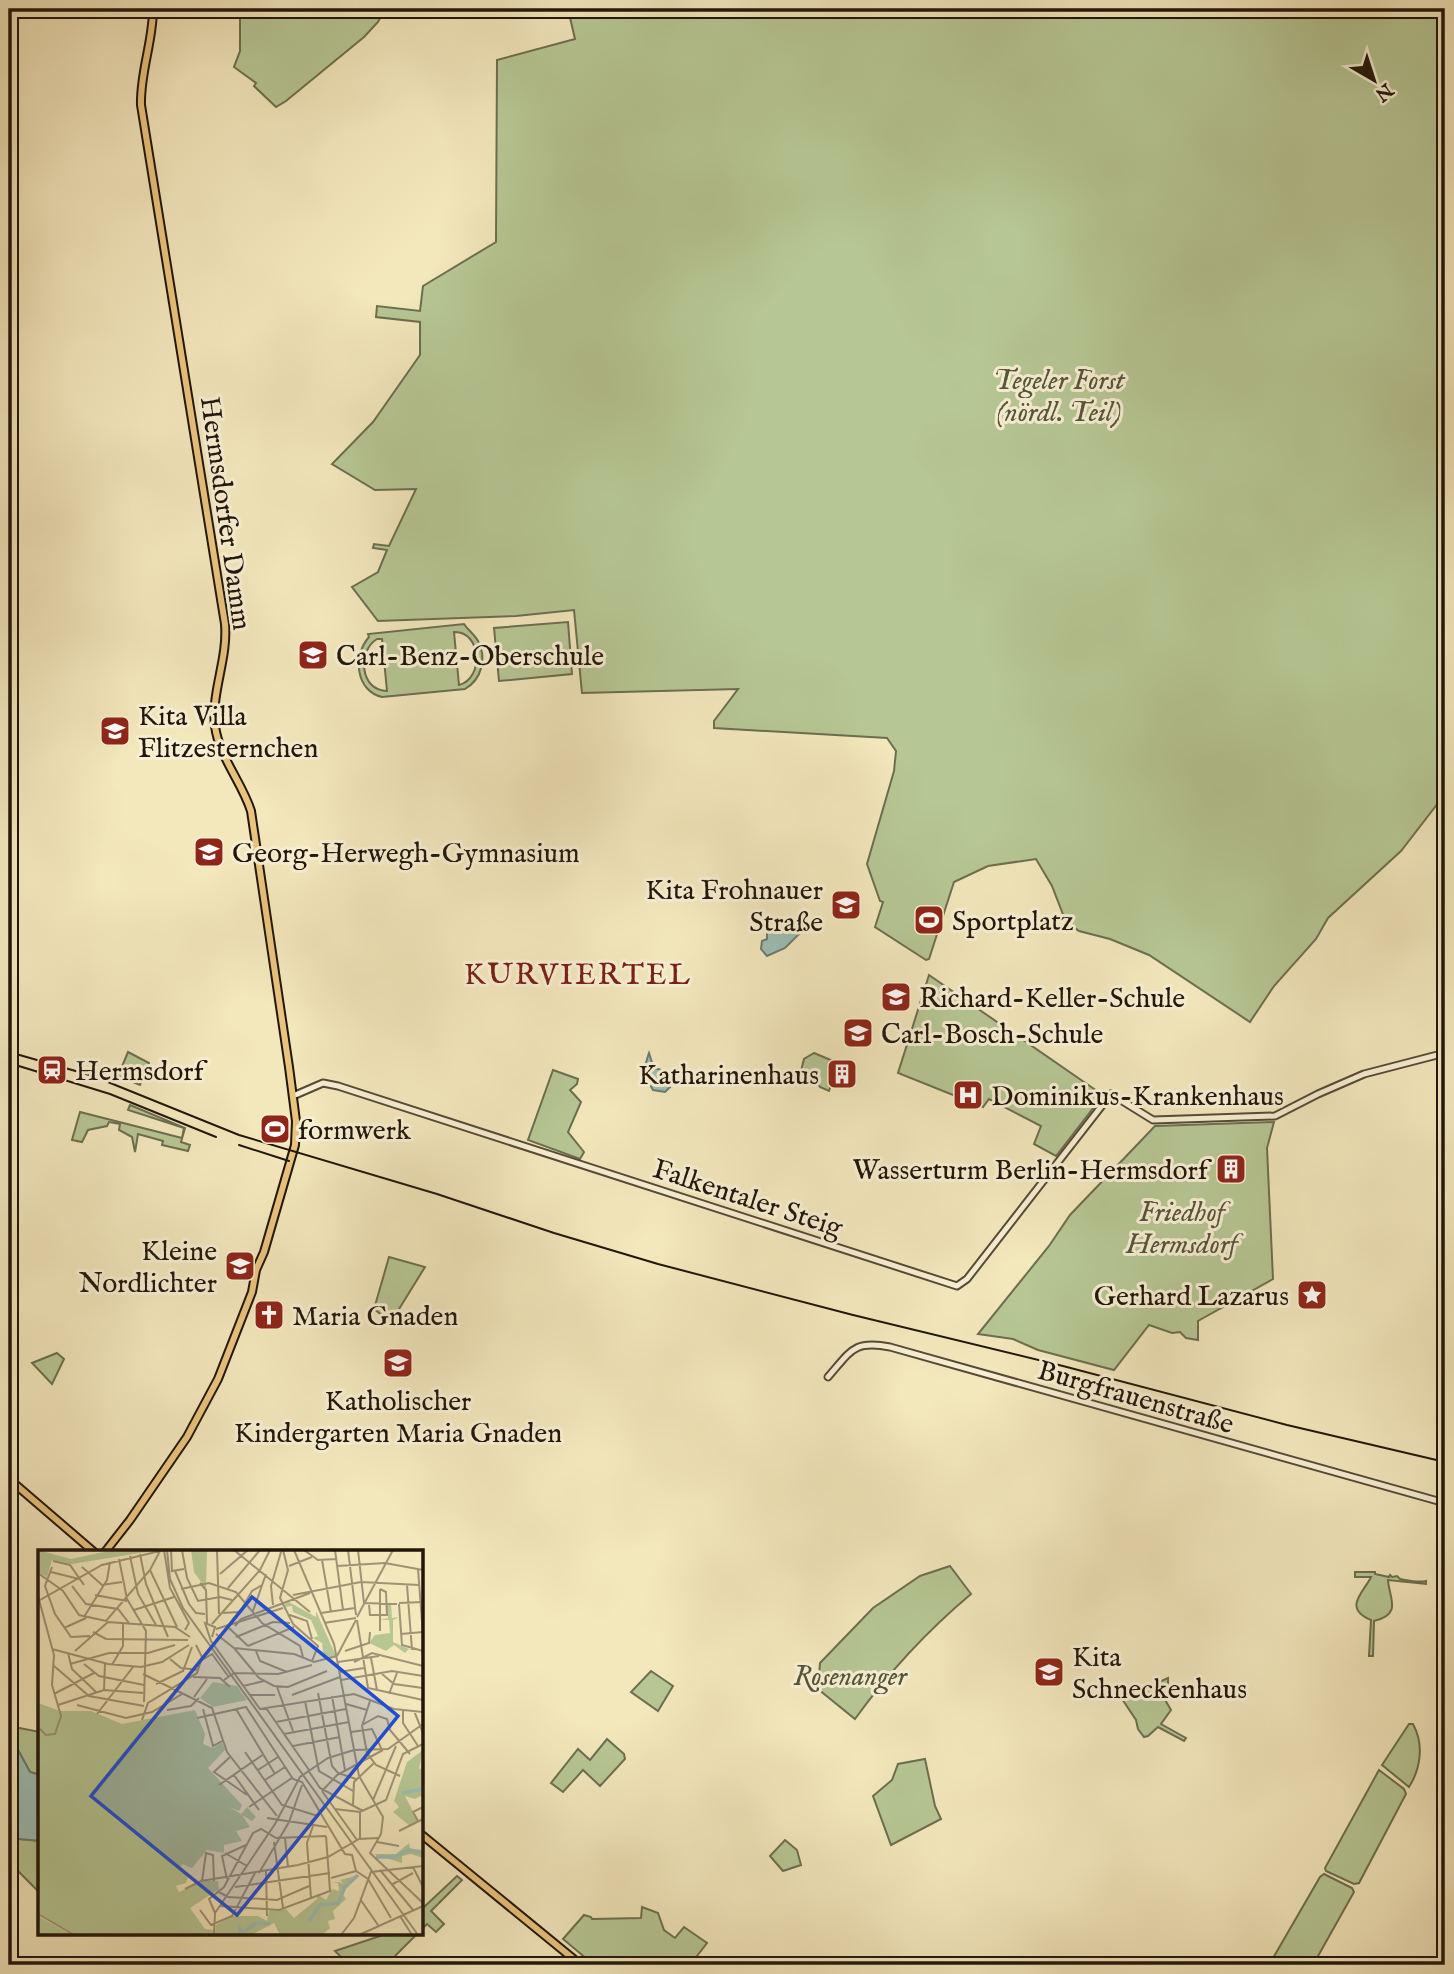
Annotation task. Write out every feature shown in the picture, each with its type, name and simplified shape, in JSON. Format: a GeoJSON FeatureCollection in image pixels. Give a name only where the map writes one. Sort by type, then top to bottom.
{"type":"FeatureCollection","features":[{"type":"Feature","properties":{"kind":"main road","name":"Hermsdorfer Damm"},"geometry":{"type":"LineString","coordinates":[[106,1550],[131,1518],[197,1421],[233,1344],[256,1279],[256,1270],[295,1145],[296,1131],[251,811],[220,744],[215,726],[216,701],[225,649],[225,624],[141,103],[142,74],[151,34],[153,9]]}},
{"type":"Feature","properties":{"kind":"main road"},"geometry":{"type":"LineString","coordinates":[[9,1479],[92,1550]]}},
{"type":"Feature","properties":{"kind":"main road"},"geometry":{"type":"LineString","coordinates":[[424,1837],[581,1965]]}},
{"type":"Feature","properties":{"kind":"street","name":"Falkentaler Steig"},"geometry":{"type":"LineString","coordinates":[[293,1096],[318,1084],[333,1084],[957,1286],[964,1283],[974,1271],[1111,1094],[1153,1120],[1275,1116],[1364,1074],[1445,1053]]}},
{"type":"Feature","properties":{"kind":"street","name":"Burgfrauenstraße"},"geometry":{"type":"LineString","coordinates":[[828,1377],[858,1347],[869,1343],[890,1347],[1445,1503]]}},
{"type":"Feature","properties":{"kind":"green space"},"geometry":{"type":"Polygon","coordinates":[[[240,9],[385,9],[378,22],[364,37],[276,107],[254,86],[256,83],[234,67],[240,51],[240,9]]]}},
{"type":"Feature","properties":{"kind":"green space","name":"Tegeler Forst (nördl. Teil)"},"geometry":{"type":"Polygon","coordinates":[[[568,9],[1445,9],[1445,794],[1401,851],[1328,918],[1316,939],[1274,986],[1250,1022],[1149,955],[1110,939],[1079,931],[1071,925],[1064,917],[1052,886],[1036,859],[988,866],[954,882],[929,959],[926,960],[875,927],[883,902],[880,901],[867,864],[894,771],[896,751],[887,738],[714,728],[714,721],[738,689],[582,693],[574,610],[516,616],[378,621],[352,587],[378,572],[387,550],[373,548],[374,544],[389,546],[416,489],[375,490],[332,464],[373,422],[420,355],[420,322],[376,317],[377,306],[420,311],[423,286],[496,242],[497,60],[575,39],[568,9]]]}},
{"type":"Feature","properties":{"kind":"green space"},"geometry":{"type":"Polygon","coordinates":[[[568,622],[572,674],[499,681],[494,628],[568,622]]]}},
{"type":"Feature","properties":{"kind":"green space"},"geometry":{"type":"Polygon","coordinates":[[[464,624],[481,648],[481,668],[475,680],[465,689],[382,697],[367,688],[359,672],[360,654],[368,634],[464,624]],[[454,632],[459,685],[473,674],[476,656],[470,639],[454,632]],[[377,639],[366,652],[364,670],[371,685],[387,691],[382,639],[377,639]]]}},
{"type":"Feature","properties":{"kind":"green space"},"geometry":{"type":"Polygon","coordinates":[[[929,975],[1100,1093],[1101,1098],[1056,1156],[1034,1144],[1041,1126],[989,1099],[983,1107],[898,1073],[929,975]]]}},
{"type":"Feature","properties":{"kind":"green space"},"geometry":{"type":"Polygon","coordinates":[[[128,1052],[149,1063],[140,1085],[118,1076],[128,1052]]]}},
{"type":"Feature","properties":{"kind":"green space"},"geometry":{"type":"Polygon","coordinates":[[[814,1053],[838,1063],[829,1091],[804,1080],[800,1075],[804,1059],[814,1053]]]}},
{"type":"Feature","properties":{"kind":"green space"},"geometry":{"type":"Polygon","coordinates":[[[553,1070],[578,1079],[577,1084],[570,1090],[581,1102],[568,1132],[584,1152],[580,1159],[528,1140],[553,1070]]]}},
{"type":"Feature","properties":{"kind":"green space"},"geometry":{"type":"Polygon","coordinates":[[[130,1105],[185,1128],[181,1142],[190,1145],[188,1151],[162,1145],[163,1141],[138,1134],[135,1152],[132,1137],[119,1130],[120,1124],[109,1122],[107,1126],[88,1130],[82,1142],[72,1140],[80,1112],[182,1138],[184,1128],[128,1110],[130,1105]]]}},
{"type":"Feature","properties":{"kind":"green space","name":"Friedhof Hermsdorf"},"geometry":{"type":"Polygon","coordinates":[[[1274,1122],[1267,1148],[1273,1279],[1198,1321],[1198,1340],[1186,1338],[1180,1332],[1172,1333],[1149,1325],[1114,1370],[1038,1350],[1013,1339],[978,1334],[1049,1246],[1070,1215],[1155,1126],[1274,1122]]]}},
{"type":"Feature","properties":{"kind":"green space"},"geometry":{"type":"Polygon","coordinates":[[[389,1257],[425,1267],[391,1322],[374,1309],[389,1257]]]}},
{"type":"Feature","properties":{"kind":"green space"},"geometry":{"type":"Polygon","coordinates":[[[57,1353],[64,1359],[52,1384],[32,1363],[57,1353]]]}},
{"type":"Feature","properties":{"kind":"green space","name":"Rosenanger"},"geometry":{"type":"Polygon","coordinates":[[[950,1566],[971,1594],[909,1653],[855,1719],[818,1689],[820,1663],[873,1608],[920,1576],[950,1566]]]}},
{"type":"Feature","properties":{"kind":"green space"},"geometry":{"type":"Polygon","coordinates":[[[1355,1572],[1375,1572],[1409,1581],[1426,1581],[1426,1584],[1388,1580],[1391,1610],[1383,1618],[1374,1621],[1373,1656],[1369,1656],[1371,1620],[1362,1615],[1356,1605],[1371,1577],[1355,1577],[1355,1572]]]}},
{"type":"Feature","properties":{"kind":"green space"},"geometry":{"type":"Polygon","coordinates":[[[651,1671],[673,1686],[658,1711],[631,1692],[651,1671]]]}},
{"type":"Feature","properties":{"kind":"green space"},"geometry":{"type":"Polygon","coordinates":[[[1168,1678],[1168,1684],[1158,1688],[1171,1710],[1161,1724],[1186,1738],[1184,1741],[1158,1727],[1144,1737],[1122,1699],[1149,1686],[1151,1690],[1152,1685],[1168,1678]]]}},
{"type":"Feature","properties":{"kind":"green space"},"geometry":{"type":"Polygon","coordinates":[[[1409,1724],[1413,1724],[1419,1740],[1420,1756],[1409,1787],[1382,1765],[1409,1724]]]}},
{"type":"Feature","properties":{"kind":"green space"},"geometry":{"type":"Polygon","coordinates":[[[9,1726],[38,1732],[38,1774],[30,1772],[18,1750],[9,1745],[9,1726]]]}},
{"type":"Feature","properties":{"kind":"green space"},"geometry":{"type":"Polygon","coordinates":[[[607,1739],[624,1754],[625,1759],[600,1786],[583,1770],[563,1792],[551,1783],[578,1749],[590,1760],[607,1739]]]}},
{"type":"Feature","properties":{"kind":"green space"},"geometry":{"type":"Polygon","coordinates":[[[925,1759],[935,1806],[941,1819],[891,1845],[873,1796],[892,1780],[898,1764],[925,1759]]]}},
{"type":"Feature","properties":{"kind":"green space"},"geometry":{"type":"Polygon","coordinates":[[[1379,1770],[1404,1789],[1406,1794],[1359,1883],[1354,1884],[1326,1871],[1325,1868],[1379,1770]]]}},
{"type":"Feature","properties":{"kind":"green space"},"geometry":{"type":"Polygon","coordinates":[[[9,1838],[38,1841],[38,1891],[9,1862],[9,1838]]]}},
{"type":"Feature","properties":{"kind":"green space"},"geometry":{"type":"Polygon","coordinates":[[[785,1840],[797,1850],[801,1865],[783,1871],[770,1856],[785,1840]]]}},
{"type":"Feature","properties":{"kind":"green space"},"geometry":{"type":"Polygon","coordinates":[[[1324,1874],[1352,1888],[1354,1892],[1313,1965],[1269,1965],[1320,1877],[1324,1874]]]}},
{"type":"Feature","properties":{"kind":"green space"},"geometry":{"type":"Polygon","coordinates":[[[457,1876],[462,1880],[431,1911],[444,1924],[436,1932],[427,1924],[424,1927],[424,1907],[457,1876]]]}},
{"type":"Feature","properties":{"kind":"green space"},"geometry":{"type":"Polygon","coordinates":[[[642,1907],[658,1913],[664,1930],[675,1938],[684,1927],[707,1943],[690,1965],[594,1965],[563,1939],[584,1915],[592,1919],[641,1918],[642,1907]]]}},
{"type":"Feature","properties":{"kind":"green space"},"geometry":{"type":"Polygon","coordinates":[[[380,1936],[415,1936],[386,1965],[349,1965],[335,1951],[380,1936]]]}},
{"type":"Feature","properties":{"kind":"water"},"geometry":{"type":"Polygon","coordinates":[[[788,922],[802,924],[804,929],[785,948],[767,956],[761,949],[762,941],[767,939],[767,932],[782,928],[788,922]]]}},
{"type":"Feature","properties":{"kind":"water"},"geometry":{"type":"Polygon","coordinates":[[[649,1053],[654,1067],[669,1074],[670,1087],[665,1092],[653,1090],[648,1080],[645,1068],[649,1053]]]}},
{"type":"Feature","properties":{"kind":"water"},"geometry":{"type":"Polygon","coordinates":[[[9,1745],[18,1750],[30,1772],[38,1774],[38,1841],[9,1838],[9,1745]]]}},
{"type":"Feature","properties":{"kind":"tram line"},"geometry":{"type":"LineString","coordinates":[[9,1052],[93,1076],[239,1135],[658,1264],[1287,1425],[1445,1462]]}},
{"type":"Feature","properties":{"kind":"tram line"},"geometry":{"type":"LineString","coordinates":[[9,1063],[110,1094],[216,1137]]}},
{"type":"Feature","properties":{"kind":"tram line"},"geometry":{"type":"LineString","coordinates":[[239,1145],[289,1161]]}},
{"type":"Feature","properties":{"kind":"place","name":"Carl-Benz-Oberschule"},"geometry":{"type":"Point","coordinates":[313,655]}},
{"type":"Feature","properties":{"kind":"place","name":"Kita Villa Flitzesternchen"},"geometry":{"type":"Point","coordinates":[115,731]}},
{"type":"Feature","properties":{"kind":"place","name":"Georg-Herwegh-Gymnasium"},"geometry":{"type":"Point","coordinates":[209,852]}},
{"type":"Feature","properties":{"kind":"place","name":"Kita Frohnauer Straße"},"geometry":{"type":"Point","coordinates":[846,905]}},
{"type":"Feature","properties":{"kind":"place","name":"Sportplatz"},"geometry":{"type":"Point","coordinates":[929,920]}},
{"type":"Feature","properties":{"kind":"place","name":"Richard-Keller-Schule"},"geometry":{"type":"Point","coordinates":[896,997]}},
{"type":"Feature","properties":{"kind":"place","name":"Carl-Bosch-Schule"},"geometry":{"type":"Point","coordinates":[858,1033]}},
{"type":"Feature","properties":{"kind":"place","name":"Hermsdorf"},"geometry":{"type":"Point","coordinates":[52,1070]}},
{"type":"Feature","properties":{"kind":"place","name":"Katharinenhaus"},"geometry":{"type":"Point","coordinates":[842,1074]}},
{"type":"Feature","properties":{"kind":"place","name":"Dominikus-Krankenhaus"},"geometry":{"type":"Point","coordinates":[968,1095]}},
{"type":"Feature","properties":{"kind":"place","name":"formwerk"},"geometry":{"type":"Point","coordinates":[275,1129]}},
{"type":"Feature","properties":{"kind":"place","name":"Wasserturm Berlin-Hermsdorf"},"geometry":{"type":"Point","coordinates":[1231,1169]}},
{"type":"Feature","properties":{"kind":"place","name":"Kleine Nordlichter"},"geometry":{"type":"Point","coordinates":[240,1266]}},
{"type":"Feature","properties":{"kind":"place","name":"Gerhard Lazarus"},"geometry":{"type":"Point","coordinates":[1312,1295]}},
{"type":"Feature","properties":{"kind":"place","name":"Maria Gnaden"},"geometry":{"type":"Point","coordinates":[269,1315]}},
{"type":"Feature","properties":{"kind":"place","name":"Katholischer Kindergarten Maria Gnaden"},"geometry":{"type":"Point","coordinates":[398,1363]}},
{"type":"Feature","properties":{"kind":"place","name":"Kita Schneckenhaus"},"geometry":{"type":"Point","coordinates":[1049,1672]}},
{"type":"Feature","properties":{"kind":"district","name":"KURVIERTEL"},"geometry":{"type":"Point","coordinates":[578,974]}}]}
